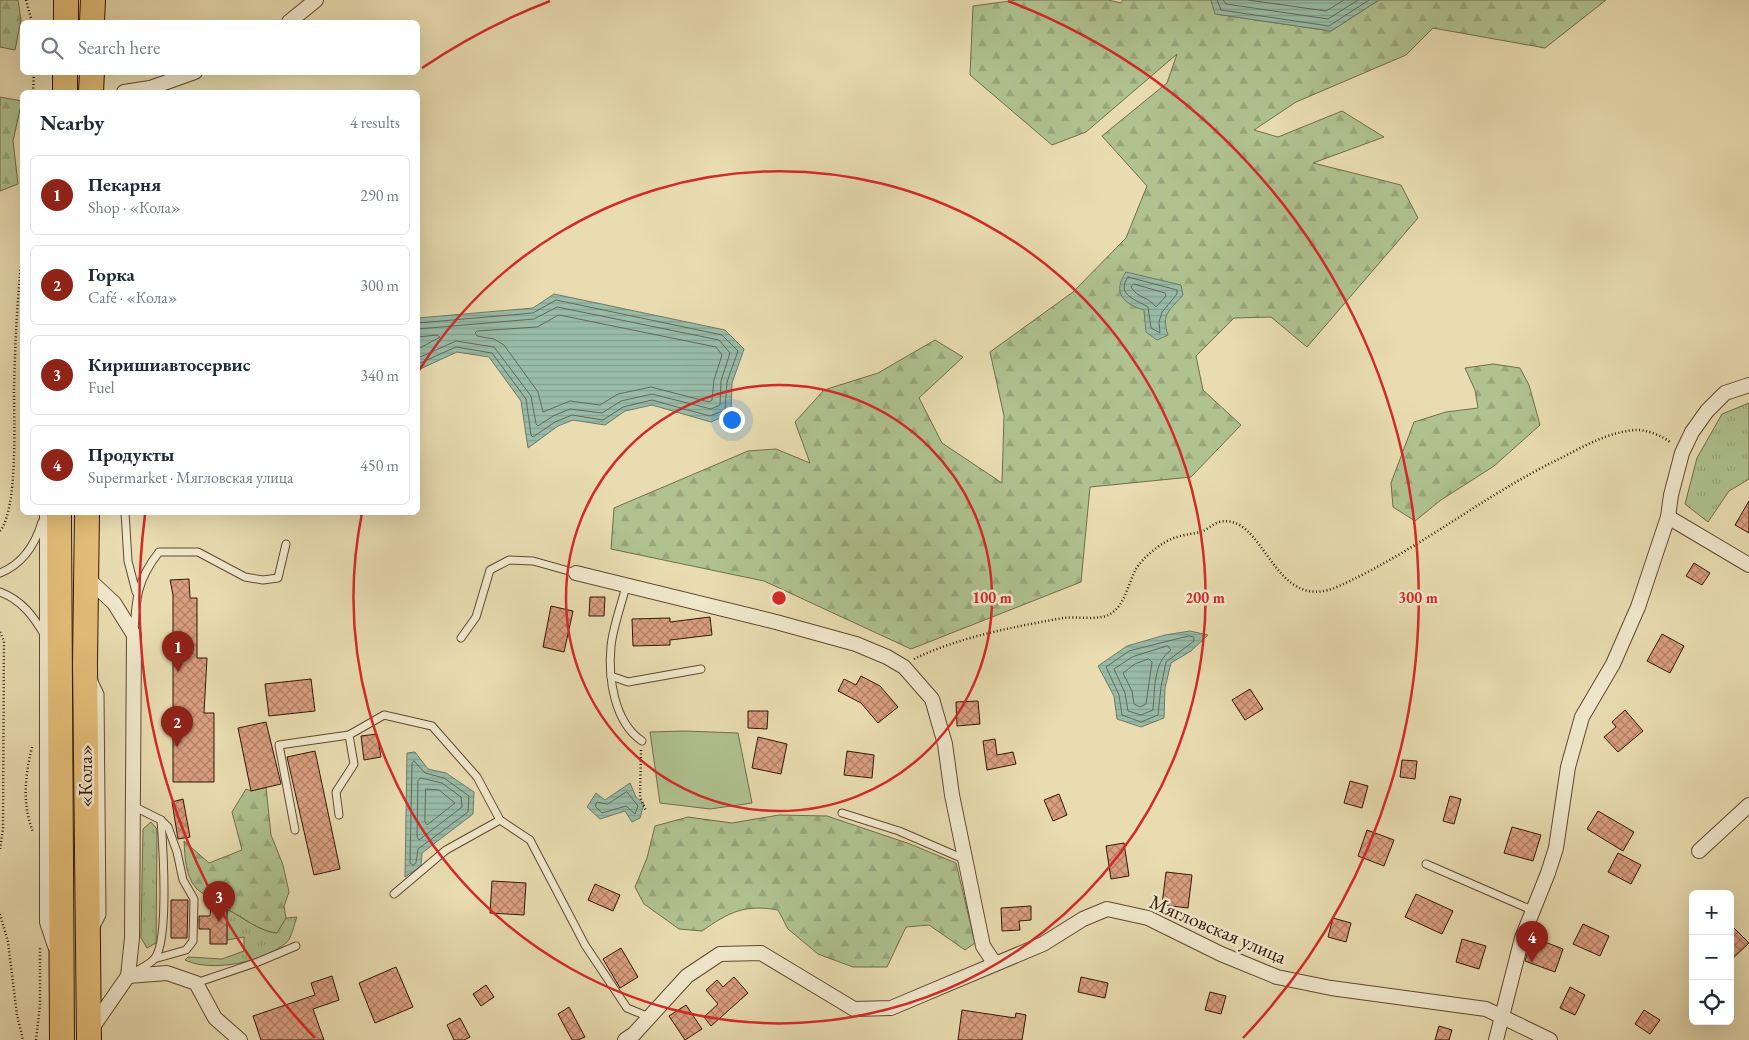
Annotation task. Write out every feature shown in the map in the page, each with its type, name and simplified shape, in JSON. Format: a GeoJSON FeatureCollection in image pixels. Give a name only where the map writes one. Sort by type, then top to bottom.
{"type":"FeatureCollection","features":[{"type":"Feature","properties":{"kind":"highway"},"geometry":{"type":"LineString","coordinates":[[66,0],[66,20]]}},
{"type":"Feature","properties":{"kind":"highway"},"geometry":{"type":"LineString","coordinates":[[92,20],[93,0]]}},
{"type":"Feature","properties":{"kind":"highway"},"geometry":{"type":"LineString","coordinates":[[65,75],[65,90]]}},
{"type":"Feature","properties":{"kind":"highway"},"geometry":{"type":"LineString","coordinates":[[91,90],[92,75]]}},
{"type":"Feature","properties":{"kind":"highway","name":"«Кола»"},"geometry":{"type":"LineString","coordinates":[[59,515],[62,1040]]}},
{"type":"Feature","properties":{"kind":"highway","name":"«Кола»"},"geometry":{"type":"LineString","coordinates":[[86,515],[85,663],[88,1037]]}},
{"type":"Feature","properties":{"kind":"street"},"geometry":{"type":"LineString","coordinates":[[291,20],[316,0]]}},
{"type":"Feature","properties":{"kind":"street"},"geometry":{"type":"LineString","coordinates":[[137,90],[150,88],[187,75]]}},
{"type":"Feature","properties":{"kind":"street"},"geometry":{"type":"LineString","coordinates":[[1496,1040],[1522,938],[1534,911],[1556,848],[1568,768],[1582,717],[1613,664],[1638,607],[1668,517],[1671,495],[1682,452],[1692,432],[1707,410],[1725,393],[1749,385]]}},
{"type":"Feature","properties":{"kind":"street"},"geometry":{"type":"LineString","coordinates":[[46,515],[48,922],[61,963]]}},
{"type":"Feature","properties":{"kind":"street"},"geometry":{"type":"LineString","coordinates":[[1668,517],[1749,565]]}},
{"type":"Feature","properties":{"kind":"street"},"geometry":{"type":"LineString","coordinates":[[576,573],[776,622],[856,644],[887,657],[904,668],[932,699],[945,744],[952,795],[967,860],[983,946],[995,964]]}},
{"type":"Feature","properties":{"kind":"street"},"geometry":{"type":"LineString","coordinates":[[86,577],[114,603],[134,635],[132,938],[128,976],[88,1037]]}},
{"type":"Feature","properties":{"kind":"street"},"geometry":{"type":"LineString","coordinates":[[1698,851],[1749,805]]}},
{"type":"Feature","properties":{"kind":"street","name":"Мягловская улица"},"geometry":{"type":"LineString","coordinates":[[625,1040],[634,1034],[687,976],[720,954],[761,953],[854,1009],[891,1008],[1043,944],[1083,919],[1107,909],[1148,918],[1221,954],[1277,977],[1331,988],[1486,1009],[1550,1040]]}},
{"type":"Feature","properties":{"kind":"street"},"geometry":{"type":"LineString","coordinates":[[128,976],[167,973],[196,982],[215,1018],[240,1040]]}},
{"type":"Feature","properties":{"kind":"lane"},"geometry":{"type":"LineString","coordinates":[[0,573],[20,561],[31,548],[45,515]]}},
{"type":"Feature","properties":{"kind":"lane"},"geometry":{"type":"LineString","coordinates":[[125,515],[128,561],[137,592]]}},
{"type":"Feature","properties":{"kind":"lane"},"geometry":{"type":"LineString","coordinates":[[134,635],[137,592],[146,568],[159,552],[198,552],[245,577],[263,580],[278,578],[286,544]]}},
{"type":"Feature","properties":{"kind":"lane"},"geometry":{"type":"LineString","coordinates":[[461,638],[476,617],[490,570],[509,560],[533,561],[576,573]]}},
{"type":"Feature","properties":{"kind":"lane"},"geometry":{"type":"LineString","coordinates":[[626,586],[611,646],[611,676],[621,716],[631,734],[642,741]]}},
{"type":"Feature","properties":{"kind":"lane"},"geometry":{"type":"LineString","coordinates":[[0,592],[17,601],[28,610],[47,639]]}},
{"type":"Feature","properties":{"kind":"lane"},"geometry":{"type":"LineString","coordinates":[[611,676],[628,682],[701,669]]}},
{"type":"Feature","properties":{"kind":"lane"},"geometry":{"type":"LineString","coordinates":[[295,830],[278,745],[349,735],[384,715],[432,726],[477,777],[500,820],[530,840],[585,945],[627,1008],[650,1017]]}},
{"type":"Feature","properties":{"kind":"lane"},"geometry":{"type":"LineString","coordinates":[[339,815],[336,792],[354,764],[349,735]]}},
{"type":"Feature","properties":{"kind":"lane"},"geometry":{"type":"LineString","coordinates":[[128,976],[154,959],[186,950],[193,941],[194,899],[183,880],[177,852],[168,827],[161,820],[133,806]]}},
{"type":"Feature","properties":{"kind":"lane"},"geometry":{"type":"LineString","coordinates":[[842,813],[900,832],[967,860]]}},
{"type":"Feature","properties":{"kind":"lane"},"geometry":{"type":"LineString","coordinates":[[154,959],[162,932],[161,820]]}},
{"type":"Feature","properties":{"kind":"lane"},"geometry":{"type":"LineString","coordinates":[[394,894],[446,850],[500,820]]}},
{"type":"Feature","properties":{"kind":"lane"},"geometry":{"type":"LineString","coordinates":[[1426,864],[1534,911]]}},
{"type":"Feature","properties":{"kind":"lane"},"geometry":{"type":"LineString","coordinates":[[196,982],[258,962],[296,946]]}},
{"type":"Feature","properties":{"kind":"path"},"geometry":{"type":"LineString","coordinates":[[26,0],[31,20]]}},
{"type":"Feature","properties":{"kind":"path"},"geometry":{"type":"LineString","coordinates":[[33,90],[34,75]]}},
{"type":"Feature","properties":{"kind":"path"},"geometry":{"type":"LineString","coordinates":[[0,530],[9,502],[14,458],[14,389],[20,289]]}},
{"type":"Feature","properties":{"kind":"path"},"geometry":{"type":"LineString","coordinates":[[904,668],[915,659],[946,646],[1003,630],[1064,618],[1082,616],[1100,618],[1112,614],[1122,601],[1137,567],[1147,556],[1174,537],[1203,531],[1218,522],[1231,523],[1250,533],[1280,572],[1307,592],[1337,587],[1404,551],[1524,476],[1603,437],[1637,429],[1668,440],[1682,452]]}},
{"type":"Feature","properties":{"kind":"path"},"geometry":{"type":"LineString","coordinates":[[0,632],[4,641],[3,828],[0,849]]}},
{"type":"Feature","properties":{"kind":"path"},"geometry":{"type":"LineString","coordinates":[[642,741],[640,797],[646,811]]}},
{"type":"Feature","properties":{"kind":"path"},"geometry":{"type":"LineString","coordinates":[[0,914],[8,942],[17,1015],[23,1040]]}},
{"type":"Feature","properties":{"kind":"green space"},"geometry":{"type":"Polygon","coordinates":[[[0,0],[18,0],[21,20],[15,50],[0,47],[0,0]]]}},
{"type":"Feature","properties":{"kind":"green space"},"geometry":{"type":"Polygon","coordinates":[[[1017,0],[1108,0],[1121,3],[1123,0],[1211,0],[1216,14],[1331,31],[1379,0],[1606,0],[1545,48],[1433,28],[1406,55],[1296,102],[1254,130],[1278,137],[1342,111],[1384,137],[1313,163],[1401,185],[1418,218],[1307,347],[1271,317],[1234,318],[1196,356],[1203,390],[1241,425],[1191,477],[1090,487],[1081,582],[911,649],[764,581],[611,549],[614,508],[748,451],[776,449],[810,463],[795,422],[824,390],[878,373],[935,340],[963,357],[919,398],[942,443],[1002,483],[1004,416],[990,352],[1073,292],[1126,238],[1147,186],[1102,136],[1167,83],[1177,54],[1086,132],[1052,145],[970,75],[973,6],[1017,0]]]}},
{"type":"Feature","properties":{"kind":"green space"},"geometry":{"type":"Polygon","coordinates":[[[0,97],[20,101],[20,110],[13,141],[18,184],[0,191],[0,97]]]}},
{"type":"Feature","properties":{"kind":"green space"},"geometry":{"type":"Polygon","coordinates":[[[1493,364],[1520,368],[1529,385],[1540,425],[1494,466],[1441,500],[1415,521],[1393,507],[1391,483],[1414,422],[1446,412],[1478,408],[1475,390],[1465,368],[1493,364]]]}},
{"type":"Feature","properties":{"kind":"green space"},"geometry":{"type":"Polygon","coordinates":[[[1749,403],[1749,479],[1729,491],[1708,522],[1685,504],[1697,458],[1722,414],[1749,403]]]}},
{"type":"Feature","properties":{"kind":"green space"},"geometry":{"type":"Polygon","coordinates":[[[650,732],[738,733],[752,803],[710,809],[660,803],[650,732]]]}},
{"type":"Feature","properties":{"kind":"green space"},"geometry":{"type":"Polygon","coordinates":[[[266,787],[271,835],[283,865],[289,892],[284,906],[286,918],[277,933],[258,927],[227,909],[227,902],[211,902],[196,888],[192,883],[186,866],[184,841],[209,863],[242,850],[232,812],[246,789],[251,791],[266,787]]]}},
{"type":"Feature","properties":{"kind":"green space"},"geometry":{"type":"Polygon","coordinates":[[[779,815],[827,816],[910,844],[956,863],[975,943],[965,950],[929,925],[906,927],[887,967],[853,967],[818,954],[788,929],[778,910],[756,908],[738,911],[729,914],[702,931],[679,929],[644,904],[635,887],[647,858],[655,826],[688,817],[732,823],[779,815]]]}},
{"type":"Feature","properties":{"kind":"green space"},"geometry":{"type":"Polygon","coordinates":[[[151,822],[157,829],[156,943],[147,948],[141,938],[143,829],[151,822]]]}},
{"type":"Feature","properties":{"kind":"green space"},"geometry":{"type":"Polygon","coordinates":[[[227,909],[258,927],[276,933],[286,918],[297,917],[292,934],[287,942],[277,949],[252,960],[223,965],[209,965],[196,964],[185,960],[188,957],[222,959],[244,951],[244,937],[227,940],[227,909]]]}},
{"type":"Feature","properties":{"kind":"water"},"geometry":{"type":"Polygon","coordinates":[[[1211,0],[1379,0],[1331,31],[1215,14],[1211,0]]]}},
{"type":"Feature","properties":{"kind":"water"},"geometry":{"type":"Polygon","coordinates":[[[1126,272],[1181,285],[1183,295],[1170,309],[1166,317],[1165,322],[1168,335],[1157,340],[1146,332],[1144,310],[1125,301],[1120,291],[1120,286],[1126,272]]]}},
{"type":"Feature","properties":{"kind":"water"},"geometry":{"type":"Polygon","coordinates":[[[554,294],[725,330],[744,349],[732,383],[731,413],[711,422],[652,405],[625,411],[605,425],[573,420],[558,426],[528,448],[521,401],[489,357],[457,352],[420,369],[420,318],[533,308],[554,294]]]}},
{"type":"Feature","properties":{"kind":"water"},"geometry":{"type":"Polygon","coordinates":[[[1190,631],[1208,635],[1191,651],[1171,663],[1165,688],[1164,718],[1141,727],[1117,719],[1114,696],[1098,666],[1127,646],[1165,635],[1190,631]]]}},
{"type":"Feature","properties":{"kind":"water"},"geometry":{"type":"Polygon","coordinates":[[[415,752],[428,769],[446,773],[474,792],[473,814],[422,853],[421,866],[405,877],[407,753],[415,752]]]}},
{"type":"Feature","properties":{"kind":"water"},"geometry":{"type":"Polygon","coordinates":[[[630,783],[636,797],[644,804],[640,818],[632,822],[625,811],[600,819],[587,807],[596,793],[605,800],[630,783]]]}},
{"type":"Feature","properties":{"kind":"building"},"geometry":{"type":"Polygon","coordinates":[[[1749,501],[1749,533],[1735,525],[1749,501]]]}},
{"type":"Feature","properties":{"kind":"building"},"geometry":{"type":"Polygon","coordinates":[[[1694,563],[1710,573],[1702,585],[1686,576],[1694,563]]]}},
{"type":"Feature","properties":{"kind":"building"},"geometry":{"type":"Polygon","coordinates":[[[189,579],[190,598],[197,598],[197,658],[207,658],[204,713],[214,713],[214,782],[173,782],[173,595],[170,580],[189,579]]]}},
{"type":"Feature","properties":{"kind":"building"},"geometry":{"type":"Polygon","coordinates":[[[590,597],[605,597],[604,616],[589,616],[590,597]]]}},
{"type":"Feature","properties":{"kind":"building"},"geometry":{"type":"Polygon","coordinates":[[[551,606],[573,611],[564,652],[543,647],[551,606]]]}},
{"type":"Feature","properties":{"kind":"building"},"geometry":{"type":"Polygon","coordinates":[[[710,617],[712,635],[670,640],[670,645],[633,646],[632,619],[670,618],[670,622],[710,617]]]}},
{"type":"Feature","properties":{"kind":"building"},"geometry":{"type":"Polygon","coordinates":[[[1662,634],[1684,646],[1670,673],[1647,661],[1662,634]]]}},
{"type":"Feature","properties":{"kind":"building"},"geometry":{"type":"Polygon","coordinates":[[[861,676],[880,686],[898,707],[878,723],[861,703],[838,691],[844,679],[856,685],[861,676]]]}},
{"type":"Feature","properties":{"kind":"building"},"geometry":{"type":"Polygon","coordinates":[[[311,679],[315,711],[269,716],[265,684],[311,679]]]}},
{"type":"Feature","properties":{"kind":"building"},"geometry":{"type":"Polygon","coordinates":[[[1250,689],[1263,709],[1245,720],[1232,700],[1250,689]]]}},
{"type":"Feature","properties":{"kind":"building"},"geometry":{"type":"Polygon","coordinates":[[[978,701],[980,724],[957,726],[956,702],[978,701]]]}},
{"type":"Feature","properties":{"kind":"building"},"geometry":{"type":"Polygon","coordinates":[[[1625,710],[1643,731],[1618,752],[1604,737],[1616,727],[1612,722],[1625,710]]]}},
{"type":"Feature","properties":{"kind":"building"},"geometry":{"type":"Polygon","coordinates":[[[748,711],[768,711],[767,729],[748,728],[748,711]]]}},
{"type":"Feature","properties":{"kind":"building"},"geometry":{"type":"Polygon","coordinates":[[[266,722],[281,784],[251,791],[238,728],[266,722]]]}},
{"type":"Feature","properties":{"kind":"building"},"geometry":{"type":"Polygon","coordinates":[[[377,734],[381,757],[364,760],[361,736],[377,734]]]}},
{"type":"Feature","properties":{"kind":"building"},"geometry":{"type":"Polygon","coordinates":[[[758,737],[787,744],[781,774],[752,768],[758,737]]]}},
{"type":"Feature","properties":{"kind":"building"},"geometry":{"type":"Polygon","coordinates":[[[995,739],[997,755],[1013,752],[1016,764],[987,770],[983,741],[995,739]]]}},
{"type":"Feature","properties":{"kind":"building"},"geometry":{"type":"Polygon","coordinates":[[[315,751],[340,869],[314,875],[287,757],[315,751]]]}},
{"type":"Feature","properties":{"kind":"building"},"geometry":{"type":"Polygon","coordinates":[[[847,751],[874,755],[872,778],[844,775],[847,751]]]}},
{"type":"Feature","properties":{"kind":"building"},"geometry":{"type":"Polygon","coordinates":[[[1402,760],[1417,761],[1415,779],[1400,777],[1402,760]]]}},
{"type":"Feature","properties":{"kind":"building"},"geometry":{"type":"Polygon","coordinates":[[[1350,781],[1368,786],[1362,808],[1344,803],[1350,781]]]}},
{"type":"Feature","properties":{"kind":"building"},"geometry":{"type":"Polygon","coordinates":[[[1059,794],[1067,815],[1053,821],[1044,800],[1059,794]]]}},
{"type":"Feature","properties":{"kind":"building"},"geometry":{"type":"Polygon","coordinates":[[[1450,796],[1461,799],[1454,824],[1443,821],[1450,796]]]}},
{"type":"Feature","properties":{"kind":"building"},"geometry":{"type":"Polygon","coordinates":[[[183,799],[190,837],[178,839],[172,802],[183,799]]]}},
{"type":"Feature","properties":{"kind":"building"},"geometry":{"type":"Polygon","coordinates":[[[1598,811],[1634,832],[1623,851],[1587,829],[1598,811]]]}},
{"type":"Feature","properties":{"kind":"building"},"geometry":{"type":"Polygon","coordinates":[[[1512,827],[1541,835],[1533,861],[1504,853],[1512,827]]]}},
{"type":"Feature","properties":{"kind":"building"},"geometry":{"type":"Polygon","coordinates":[[[1367,830],[1394,840],[1384,866],[1358,856],[1367,830]]]}},
{"type":"Feature","properties":{"kind":"building"},"geometry":{"type":"Polygon","coordinates":[[[1124,843],[1129,876],[1111,879],[1106,846],[1124,843]]]}},
{"type":"Feature","properties":{"kind":"building"},"geometry":{"type":"Polygon","coordinates":[[[1618,853],[1641,865],[1631,884],[1608,872],[1618,853]]]}},
{"type":"Feature","properties":{"kind":"building"},"geometry":{"type":"Polygon","coordinates":[[[1166,872],[1192,875],[1188,908],[1162,905],[1166,872]]]}},
{"type":"Feature","properties":{"kind":"building"},"geometry":{"type":"Polygon","coordinates":[[[492,881],[526,883],[524,915],[490,913],[492,881]]]}},
{"type":"Feature","properties":{"kind":"building"},"geometry":{"type":"Polygon","coordinates":[[[595,884],[620,895],[613,911],[588,900],[595,884]]]}},
{"type":"Feature","properties":{"kind":"building"},"geometry":{"type":"Polygon","coordinates":[[[1416,894],[1453,911],[1442,934],[1405,917],[1416,894]]]}},
{"type":"Feature","properties":{"kind":"building"},"geometry":{"type":"Polygon","coordinates":[[[171,900],[188,900],[187,938],[171,938],[171,900]]]}},
{"type":"Feature","properties":{"kind":"building"},"geometry":{"type":"Polygon","coordinates":[[[211,902],[227,902],[227,944],[210,944],[210,929],[199,929],[199,916],[210,916],[211,902]]]}},
{"type":"Feature","properties":{"kind":"building"},"geometry":{"type":"Polygon","coordinates":[[[1031,906],[1031,920],[1019,921],[1020,930],[1002,931],[1001,908],[1031,906]]]}},
{"type":"Feature","properties":{"kind":"building"},"geometry":{"type":"Polygon","coordinates":[[[1333,918],[1351,923],[1346,942],[1328,937],[1333,918]]]}},
{"type":"Feature","properties":{"kind":"building"},"geometry":{"type":"Polygon","coordinates":[[[1583,924],[1609,936],[1600,956],[1573,944],[1583,924]]]}},
{"type":"Feature","properties":{"kind":"building"},"geometry":{"type":"Polygon","coordinates":[[[1734,928],[1749,943],[1734,957],[1734,928]]]}},
{"type":"Feature","properties":{"kind":"building"},"geometry":{"type":"Polygon","coordinates":[[[1532,937],[1563,949],[1555,972],[1525,961],[1532,937]]]}},
{"type":"Feature","properties":{"kind":"building"},"geometry":{"type":"Polygon","coordinates":[[[1462,939],[1486,946],[1479,969],[1456,962],[1462,939]]]}},
{"type":"Feature","properties":{"kind":"building"},"geometry":{"type":"Polygon","coordinates":[[[621,948],[638,977],[620,988],[603,959],[621,948]]]}},
{"type":"Feature","properties":{"kind":"building"},"geometry":{"type":"Polygon","coordinates":[[[396,967],[413,1007],[375,1023],[359,983],[396,967]]]}},
{"type":"Feature","properties":{"kind":"building"},"geometry":{"type":"Polygon","coordinates":[[[332,976],[339,1000],[313,1009],[324,1040],[261,1040],[253,1016],[315,995],[311,983],[332,976]]]}},
{"type":"Feature","properties":{"kind":"building"},"geometry":{"type":"Polygon","coordinates":[[[734,977],[748,993],[711,1026],[704,1017],[718,1004],[706,990],[717,980],[723,987],[734,977]]]}},
{"type":"Feature","properties":{"kind":"building"},"geometry":{"type":"Polygon","coordinates":[[[1081,977],[1108,983],[1105,998],[1078,992],[1081,977]]]}},
{"type":"Feature","properties":{"kind":"building"},"geometry":{"type":"Polygon","coordinates":[[[486,985],[494,997],[481,1006],[473,994],[486,985]]]}},
{"type":"Feature","properties":{"kind":"building"},"geometry":{"type":"Polygon","coordinates":[[[1570,987],[1585,995],[1575,1015],[1560,1008],[1570,987]]]}},
{"type":"Feature","properties":{"kind":"building"},"geometry":{"type":"Polygon","coordinates":[[[1210,992],[1226,996],[1221,1014],[1205,1010],[1210,992]]]}},
{"type":"Feature","properties":{"kind":"building"},"geometry":{"type":"Polygon","coordinates":[[[686,1005],[702,1029],[685,1040],[669,1016],[686,1005]]]}},
{"type":"Feature","properties":{"kind":"building"},"geometry":{"type":"Polygon","coordinates":[[[569,1007],[585,1037],[578,1040],[572,1040],[558,1014],[569,1007]]]}},
{"type":"Feature","properties":{"kind":"building"},"geometry":{"type":"Polygon","coordinates":[[[962,1010],[1015,1018],[1016,1013],[1026,1015],[1022,1040],[958,1040],[962,1010]]]}},
{"type":"Feature","properties":{"kind":"building"},"geometry":{"type":"Polygon","coordinates":[[[1644,1010],[1660,1020],[1650,1034],[1635,1024],[1644,1010]]]}},
{"type":"Feature","properties":{"kind":"building"},"geometry":{"type":"Polygon","coordinates":[[[460,1018],[470,1037],[464,1040],[454,1040],[447,1025],[460,1018]]]}},
{"type":"Feature","properties":{"kind":"building"},"geometry":{"type":"Polygon","coordinates":[[[1439,1026],[1452,1030],[1449,1040],[1435,1040],[1439,1026]]]}},
{"type":"Feature","properties":{"kind":"place","name":"Пекарня"},"geometry":{"type":"Point","coordinates":[178,672]}},
{"type":"Feature","properties":{"kind":"place","name":"Горка"},"geometry":{"type":"Point","coordinates":[177,747]}},
{"type":"Feature","properties":{"kind":"place","name":"Киришиавтосервис"},"geometry":{"type":"Point","coordinates":[219,922]}},
{"type":"Feature","properties":{"kind":"place","name":"Продукты"},"geometry":{"type":"Point","coordinates":[1532,962]}}]}
